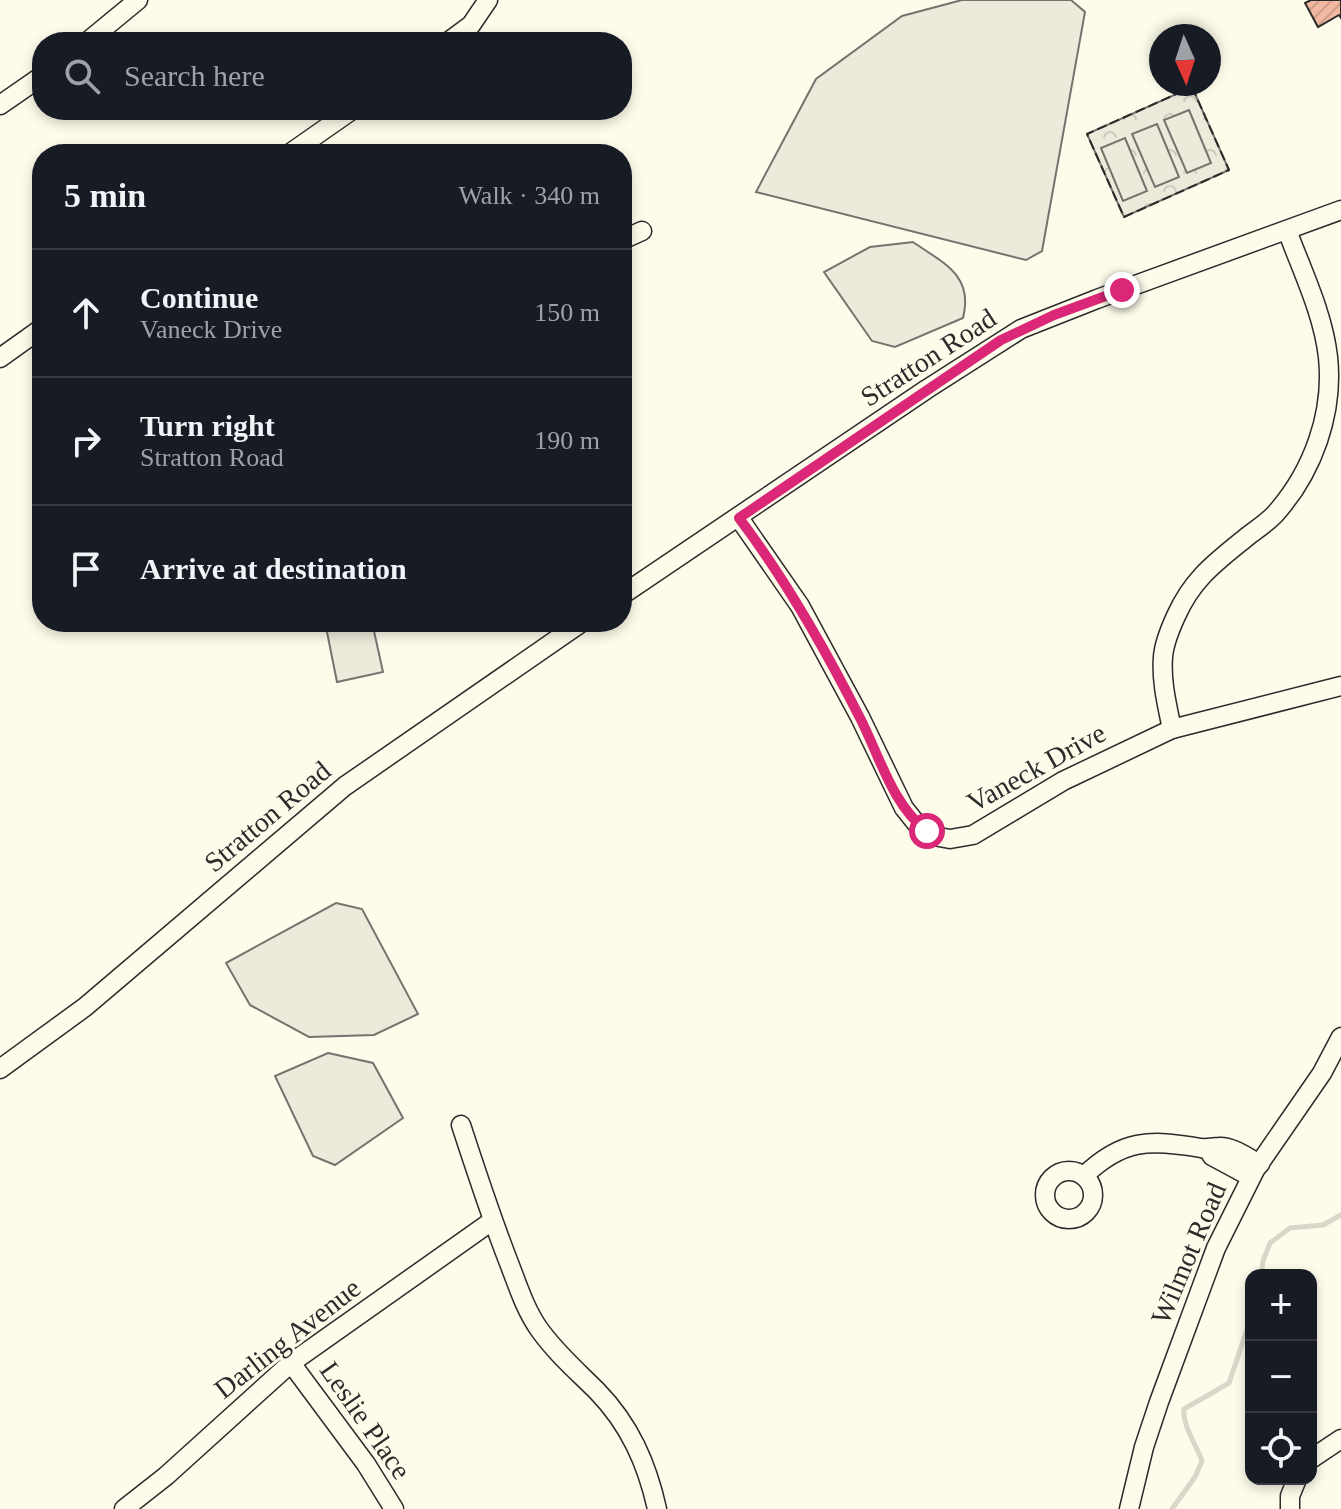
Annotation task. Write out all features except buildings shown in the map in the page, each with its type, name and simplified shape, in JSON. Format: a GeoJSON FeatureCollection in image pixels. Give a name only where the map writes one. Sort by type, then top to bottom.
{"type":"FeatureCollection","features":[{"type":"Feature","properties":{"kind":"street"},"geometry":{"type":"LineString","coordinates":[[462,32],[471,25],[488,0]]}},
{"type":"Feature","properties":{"kind":"street"},"geometry":{"type":"LineString","coordinates":[[97,32],[125,4]]}},
{"type":"Feature","properties":{"kind":"street"},"geometry":{"type":"LineString","coordinates":[[0,105],[32,83]]}},
{"type":"Feature","properties":{"kind":"street"},"geometry":{"type":"LineString","coordinates":[[303,144],[338,120]]}},
{"type":"Feature","properties":{"kind":"street","name":"Stratton Road"},"geometry":{"type":"LineString","coordinates":[[632,588],[979,354],[1025,327],[1341,210]]}},
{"type":"Feature","properties":{"kind":"street"},"geometry":{"type":"LineString","coordinates":[[1172,729],[1163,685],[1163,655],[1170,629],[1185,596],[1203,572],[1275,515],[1300,481],[1319,443],[1327,405],[1328,355],[1321,321],[1287,230]]}},
{"type":"Feature","properties":{"kind":"street"},"geometry":{"type":"LineString","coordinates":[[632,236],[642,231]]}},
{"type":"Feature","properties":{"kind":"street"},"geometry":{"type":"LineString","coordinates":[[0,358],[32,335]]}},
{"type":"Feature","properties":{"kind":"street","name":"Vaneck Drive"},"geometry":{"type":"LineString","coordinates":[[739,518],[800,606],[860,717],[904,808],[927,831],[950,839],[973,835],[1063,781],[1172,729],[1341,686]]}},
{"type":"Feature","properties":{"kind":"street","name":"Stratton Road"},"geometry":{"type":"LineString","coordinates":[[0,1069],[94,1000],[345,786],[568,632]]}},
{"type":"Feature","properties":{"kind":"street","name":"Wilmot Road"},"geometry":{"type":"LineString","coordinates":[[1129,1509],[1159,1402],[1216,1248],[1256,1170],[1322,1073],[1341,1037]]}},
{"type":"Feature","properties":{"kind":"street"},"geometry":{"type":"LineString","coordinates":[[461,1125],[492,1221],[523,1301],[538,1328],[563,1359],[598,1392],[634,1440],[657,1509]]}},
{"type":"Feature","properties":{"kind":"street"},"geometry":{"type":"LineString","coordinates":[[1084,1176],[1102,1158],[1130,1146],[1174,1143],[1208,1149],[1212,1156],[1256,1170]]}},
{"type":"Feature","properties":{"kind":"street","name":"Darling Avenue"},"geometry":{"type":"LineString","coordinates":[[124,1509],[166,1476],[291,1363],[492,1221]]}},
{"type":"Feature","properties":{"kind":"street","name":"Leslie Place"},"geometry":{"type":"LineString","coordinates":[[291,1363],[366,1464],[394,1509]]}},
{"type":"Feature","properties":{"kind":"street"},"geometry":{"type":"LineString","coordinates":[[1317,1455],[1341,1439]]}},
{"type":"Feature","properties":{"kind":"street"},"geometry":{"type":"LineString","coordinates":[[1290,1509],[1290,1496],[1295,1485]]}},
{"type":"Feature","properties":{"kind":"green space"},"geometry":{"type":"Polygon","coordinates":[[[962,0],[1071,0],[1085,12],[1042,251],[1026,260],[756,192],[816,79],[902,16],[962,0]]]}},
{"type":"Feature","properties":{"kind":"green space"},"geometry":{"type":"Polygon","coordinates":[[[1172,96],[1196,96],[1229,170],[1124,217],[1087,134],[1172,96]]]}},
{"type":"Feature","properties":{"kind":"green space"},"geometry":{"type":"Polygon","coordinates":[[[1189,110],[1211,163],[1187,173],[1164,120],[1189,110]]]}},
{"type":"Feature","properties":{"kind":"green space"},"geometry":{"type":"Polygon","coordinates":[[[1157,124],[1179,177],[1155,187],[1132,134],[1157,124]]]}},
{"type":"Feature","properties":{"kind":"green space"},"geometry":{"type":"Polygon","coordinates":[[[1125,138],[1147,191],[1123,201],[1101,148],[1125,138]]]}},
{"type":"Feature","properties":{"kind":"green space"},"geometry":{"type":"Polygon","coordinates":[[[913,242],[945,264],[960,281],[965,303],[963,318],[895,347],[872,341],[824,272],[870,247],[913,242]]]}},
{"type":"Feature","properties":{"kind":"green space"},"geometry":{"type":"Polygon","coordinates":[[[327,632],[374,632],[383,672],[337,682],[327,632]]]}},
{"type":"Feature","properties":{"kind":"green space"},"geometry":{"type":"Polygon","coordinates":[[[336,903],[362,909],[418,1014],[374,1035],[309,1037],[250,1005],[226,963],[336,903]]]}},
{"type":"Feature","properties":{"kind":"green space"},"geometry":{"type":"Polygon","coordinates":[[[328,1053],[373,1063],[403,1118],[335,1165],[313,1156],[275,1076],[328,1053]]]}},
{"type":"Feature","properties":{"kind":"waterway"},"geometry":{"type":"LineString","coordinates":[[1262,1269],[1270,1243],[1290,1228],[1323,1225],[1341,1215]]}},
{"type":"Feature","properties":{"kind":"waterway"},"geometry":{"type":"LineString","coordinates":[[1172,1509],[1195,1477],[1202,1461],[1187,1428],[1184,1409],[1229,1383],[1245,1336]]}},
{"type":"Feature","properties":{"kind":"fence"},"geometry":{"type":"LineString","coordinates":[[1192,87],[1229,170],[1124,217],[1087,134],[1192,87]]}},
{"type":"Feature","properties":{"kind":"route"},"geometry":{"type":"LineString","coordinates":[[927,831],[904,808],[860,717],[800,606],[739,518],[1001,340],[1054,315],[1122,290]]}}]}
